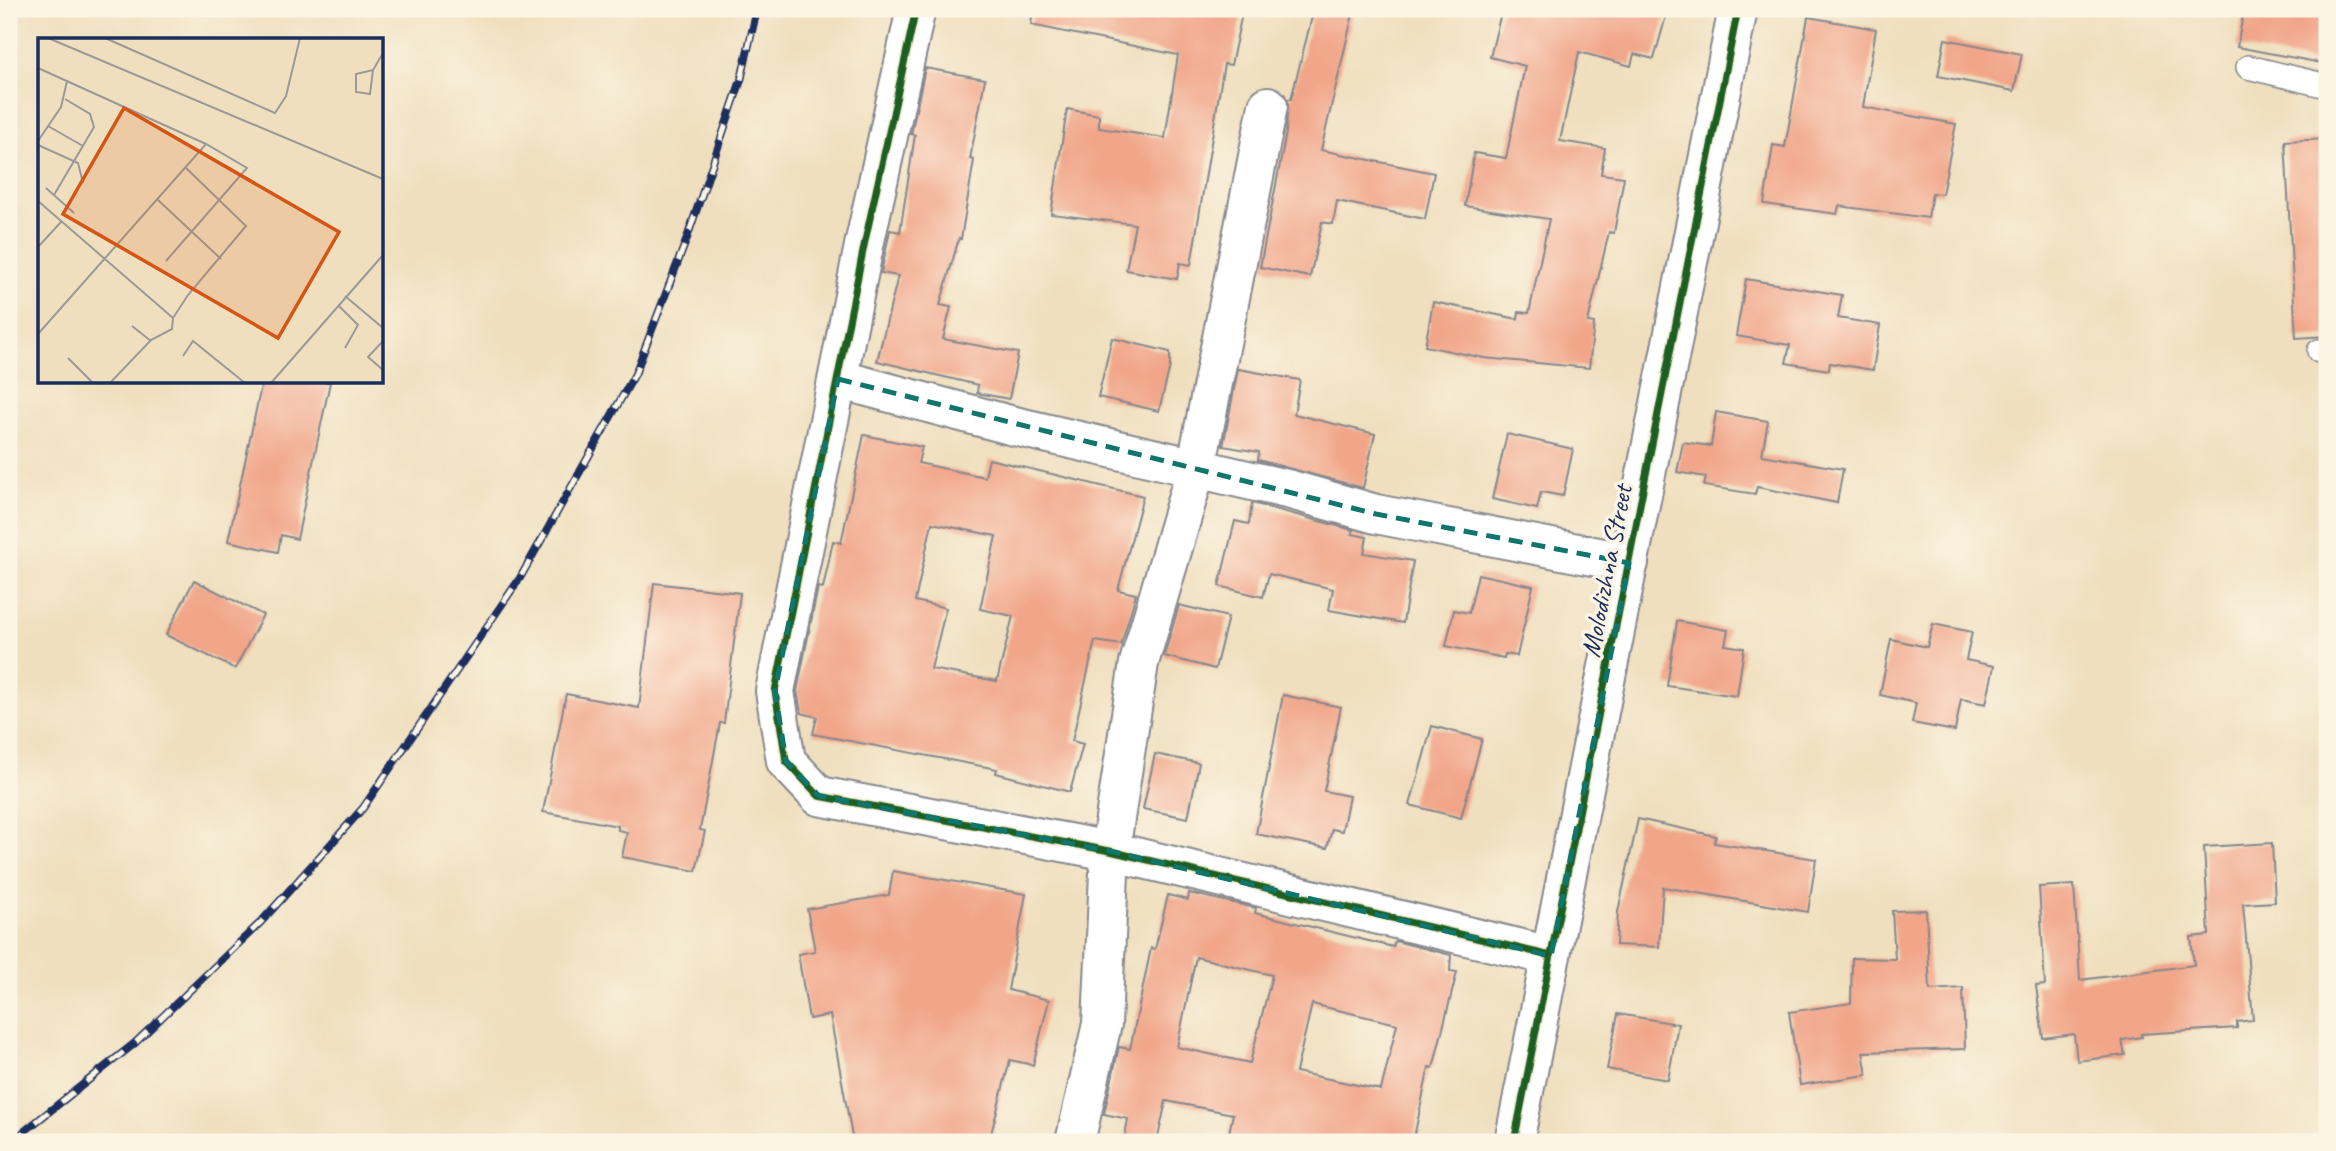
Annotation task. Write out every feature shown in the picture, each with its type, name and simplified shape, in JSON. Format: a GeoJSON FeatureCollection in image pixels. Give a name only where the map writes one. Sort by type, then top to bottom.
{"type":"FeatureCollection","features":[{"type":"Feature","properties":{"kind":"street"},"geometry":{"type":"LineString","coordinates":[[916,9],[775,691],[786,761],[819,796],[1110,851],[1551,956]]}},
{"type":"Feature","properties":{"kind":"street","name":"Molodizhna Street"},"geometry":{"type":"LineString","coordinates":[[1514,1142],[1738,9]]}},
{"type":"Feature","properties":{"kind":"street"},"geometry":{"type":"LineString","coordinates":[[1075,1142],[1102,1024],[1110,851],[1139,663],[1196,469],[1268,106]]}},
{"type":"Feature","properties":{"kind":"street"},"geometry":{"type":"LineString","coordinates":[[838,379],[1376,513],[1629,564]]}},
{"type":"Feature","properties":{"kind":"lane"},"geometry":{"type":"LineString","coordinates":[[2248,67],[2327,86]]}},
{"type":"Feature","properties":{"kind":"highlighted area"},"geometry":{"type":"Polygon","coordinates":[[[838,379],[1376,514],[1629,563],[1551,956],[1110,851],[819,796],[786,761],[775,691],[838,379]]]}},
{"type":"Feature","properties":{"kind":"building"},"geometry":{"type":"Polygon","coordinates":[[[1033,9],[1243,9],[1231,65],[1224,64],[1191,265],[1180,263],[1177,279],[1126,270],[1135,224],[1051,214],[1067,109],[1099,115],[1099,128],[1165,138],[1178,55],[1031,25],[1033,9]]]}},
{"type":"Feature","properties":{"kind":"building"},"geometry":{"type":"Polygon","coordinates":[[[1314,9],[1354,9],[1321,150],[1434,173],[1425,219],[1337,201],[1333,224],[1322,222],[1310,277],[1260,267],[1286,133],[1288,99],[1291,99],[1314,9]]]}},
{"type":"Feature","properties":{"kind":"building"},"geometry":{"type":"Polygon","coordinates":[[[1502,9],[1668,9],[1654,59],[1634,54],[1631,66],[1579,52],[1560,141],[1605,148],[1601,174],[1624,177],[1614,233],[1609,232],[1588,322],[1594,323],[1589,368],[1484,358],[1425,346],[1433,302],[1518,319],[1519,312],[1529,313],[1549,219],[1465,206],[1474,153],[1506,158],[1525,66],[1490,57],[1502,9]]]}},
{"type":"Feature","properties":{"kind":"building"},"geometry":{"type":"Polygon","coordinates":[[[2244,9],[2327,9],[2327,64],[2237,47],[2244,9]]]}},
{"type":"Feature","properties":{"kind":"building"},"geometry":{"type":"Polygon","coordinates":[[[1808,17],[1876,29],[1863,107],[1956,124],[1942,194],[1932,193],[1928,218],[1839,206],[1837,214],[1764,204],[1773,145],[1785,147],[1808,17]]]}},
{"type":"Feature","properties":{"kind":"building"},"geometry":{"type":"Polygon","coordinates":[[[1945,39],[2022,54],[2014,91],[1938,76],[1945,39]]]}},
{"type":"Feature","properties":{"kind":"building"},"geometry":{"type":"Polygon","coordinates":[[[925,68],[985,79],[970,159],[974,160],[961,239],[959,238],[940,305],[951,307],[943,339],[1018,353],[1009,399],[977,393],[978,385],[877,361],[898,276],[881,273],[890,230],[900,232],[915,135],[911,134],[925,68]]]}},
{"type":"Feature","properties":{"kind":"building"},"geometry":{"type":"Polygon","coordinates":[[[2327,139],[2327,336],[2296,338],[2285,141],[2327,139]]]}},
{"type":"Feature","properties":{"kind":"building"},"geometry":{"type":"Polygon","coordinates":[[[1746,279],[1842,295],[1838,318],[1880,325],[1873,370],[1830,363],[1829,370],[1786,363],[1790,345],[1736,336],[1746,279]]]}},
{"type":"Feature","properties":{"kind":"building"},"geometry":{"type":"Polygon","coordinates":[[[1112,338],[1170,352],[1170,366],[1159,411],[1098,397],[1112,338]]]}},
{"type":"Feature","properties":{"kind":"building"},"geometry":{"type":"Polygon","coordinates":[[[1238,369],[1300,380],[1294,414],[1375,434],[1363,488],[1258,460],[1259,452],[1223,446],[1238,369]]]}},
{"type":"Feature","properties":{"kind":"building"},"geometry":{"type":"Polygon","coordinates":[[[262,383],[330,383],[297,539],[281,535],[278,552],[228,541],[262,383]]]}},
{"type":"Feature","properties":{"kind":"building"},"geometry":{"type":"Polygon","coordinates":[[[1716,412],[1768,421],[1762,455],[1843,469],[1837,503],[1757,487],[1755,494],[1704,486],[1706,477],[1677,472],[1683,442],[1711,446],[1716,412]]]}},
{"type":"Feature","properties":{"kind":"building"},"geometry":{"type":"Polygon","coordinates":[[[1507,434],[1573,449],[1563,496],[1541,492],[1537,509],[1492,499],[1507,434]]]}},
{"type":"Feature","properties":{"kind":"building"},"geometry":{"type":"Polygon","coordinates":[[[864,435],[922,447],[918,463],[985,477],[989,459],[1143,496],[1118,590],[1136,594],[1121,645],[1095,641],[1072,741],[1083,744],[1070,792],[996,773],[997,769],[813,734],[817,717],[801,713],[797,691],[818,587],[823,588],[833,541],[841,543],[864,435]],[[932,523],[915,601],[946,608],[931,669],[997,681],[1013,616],[980,609],[996,536],[932,523]]]}},
{"type":"Feature","properties":{"kind":"building"},"geometry":{"type":"Polygon","coordinates":[[[1252,503],[1353,530],[1352,534],[1367,537],[1364,553],[1413,561],[1403,623],[1329,610],[1333,589],[1269,574],[1263,597],[1219,586],[1235,521],[1249,524],[1252,503]]]}},
{"type":"Feature","properties":{"kind":"building"},"geometry":{"type":"Polygon","coordinates":[[[1478,574],[1533,586],[1517,656],[1505,654],[1504,658],[1446,646],[1454,610],[1469,613],[1478,574]]]}},
{"type":"Feature","properties":{"kind":"building"},"geometry":{"type":"Polygon","coordinates":[[[194,580],[263,615],[235,669],[166,635],[194,580]]]}},
{"type":"Feature","properties":{"kind":"building"},"geometry":{"type":"Polygon","coordinates":[[[654,583],[740,593],[724,723],[720,723],[700,830],[705,831],[696,871],[622,857],[627,832],[618,830],[618,826],[543,812],[566,694],[639,708],[654,583]]]}},
{"type":"Feature","properties":{"kind":"building"},"geometry":{"type":"Polygon","coordinates":[[[1179,605],[1228,617],[1215,669],[1164,656],[1179,605]]]}},
{"type":"Feature","properties":{"kind":"building"},"geometry":{"type":"Polygon","coordinates":[[[1677,621],[1728,630],[1725,645],[1744,648],[1737,696],[1667,686],[1677,621]]]}},
{"type":"Feature","properties":{"kind":"building"},"geometry":{"type":"Polygon","coordinates":[[[1933,624],[1972,632],[1966,660],[1994,666],[1986,704],[1961,699],[1955,731],[1912,723],[1916,703],[1880,695],[1891,639],[1927,647],[1933,624]]]}},
{"type":"Feature","properties":{"kind":"building"},"geometry":{"type":"Polygon","coordinates":[[[1283,695],[1341,707],[1324,791],[1349,796],[1342,831],[1332,829],[1327,848],[1256,834],[1283,695]]]}},
{"type":"Feature","properties":{"kind":"building"},"geometry":{"type":"Polygon","coordinates":[[[1432,726],[1482,739],[1461,818],[1410,805],[1432,726]]]}},
{"type":"Feature","properties":{"kind":"building"},"geometry":{"type":"Polygon","coordinates":[[[1155,754],[1199,763],[1188,818],[1143,809],[1155,754]]]}},
{"type":"Feature","properties":{"kind":"building"},"geometry":{"type":"Polygon","coordinates":[[[1638,819],[1716,836],[1714,843],[1816,859],[1808,912],[1663,887],[1659,947],[1616,945],[1618,912],[1638,819]]]}},
{"type":"Feature","properties":{"kind":"building"},"geometry":{"type":"Polygon","coordinates":[[[2272,843],[2275,902],[2243,904],[2253,1020],[2237,1022],[2237,1028],[2141,1034],[2142,1037],[2122,1040],[2125,1055],[2077,1061],[2074,1034],[2043,1038],[2036,986],[2045,985],[2039,887],[2074,885],[2080,980],[2194,965],[2191,937],[2209,935],[2204,847],[2272,843]]]}},
{"type":"Feature","properties":{"kind":"building"},"geometry":{"type":"Polygon","coordinates":[[[893,871],[1026,894],[1008,990],[1049,1000],[1033,1065],[1010,1060],[989,1142],[853,1142],[830,1015],[809,1019],[798,954],[815,951],[807,909],[889,895],[893,871]]]}},
{"type":"Feature","properties":{"kind":"building"},"geometry":{"type":"Polygon","coordinates":[[[1189,893],[1256,908],[1255,913],[1393,947],[1395,941],[1451,955],[1450,971],[1457,972],[1433,1068],[1429,1067],[1413,1142],[1227,1142],[1233,1114],[1166,1101],[1157,1142],[1124,1142],[1128,1119],[1104,1114],[1119,1047],[1130,1049],[1151,948],[1155,949],[1168,895],[1188,900],[1189,893]],[[1196,957],[1177,1047],[1250,1063],[1272,975],[1196,957]],[[1312,1004],[1296,1072],[1381,1090],[1397,1024],[1312,1004]]]}},
{"type":"Feature","properties":{"kind":"building"},"geometry":{"type":"Polygon","coordinates":[[[1926,910],[1930,990],[1963,988],[1965,1049],[1863,1052],[1867,1075],[1800,1085],[1789,1012],[1851,1003],[1852,958],[1895,959],[1892,911],[1926,910]]]}},
{"type":"Feature","properties":{"kind":"building"},"geometry":{"type":"Polygon","coordinates":[[[1618,1014],[1678,1024],[1668,1080],[1607,1069],[1618,1014]]]}},
{"type":"Feature","properties":{"kind":"railway"},"geometry":{"type":"LineString","coordinates":[[11,1142],[135,1043],[261,922],[363,808],[520,578],[635,374],[686,241],[741,80],[757,9]]}},
{"type":"Feature","properties":{"kind":"cycle path"},"geometry":{"type":"LineString","coordinates":[[916,9],[865,241],[775,691],[786,761],[819,796],[1110,851],[1551,956]]}},
{"type":"Feature","properties":{"kind":"cycle path"},"geometry":{"type":"LineString","coordinates":[[1514,1142],[1738,9]]}}]}
